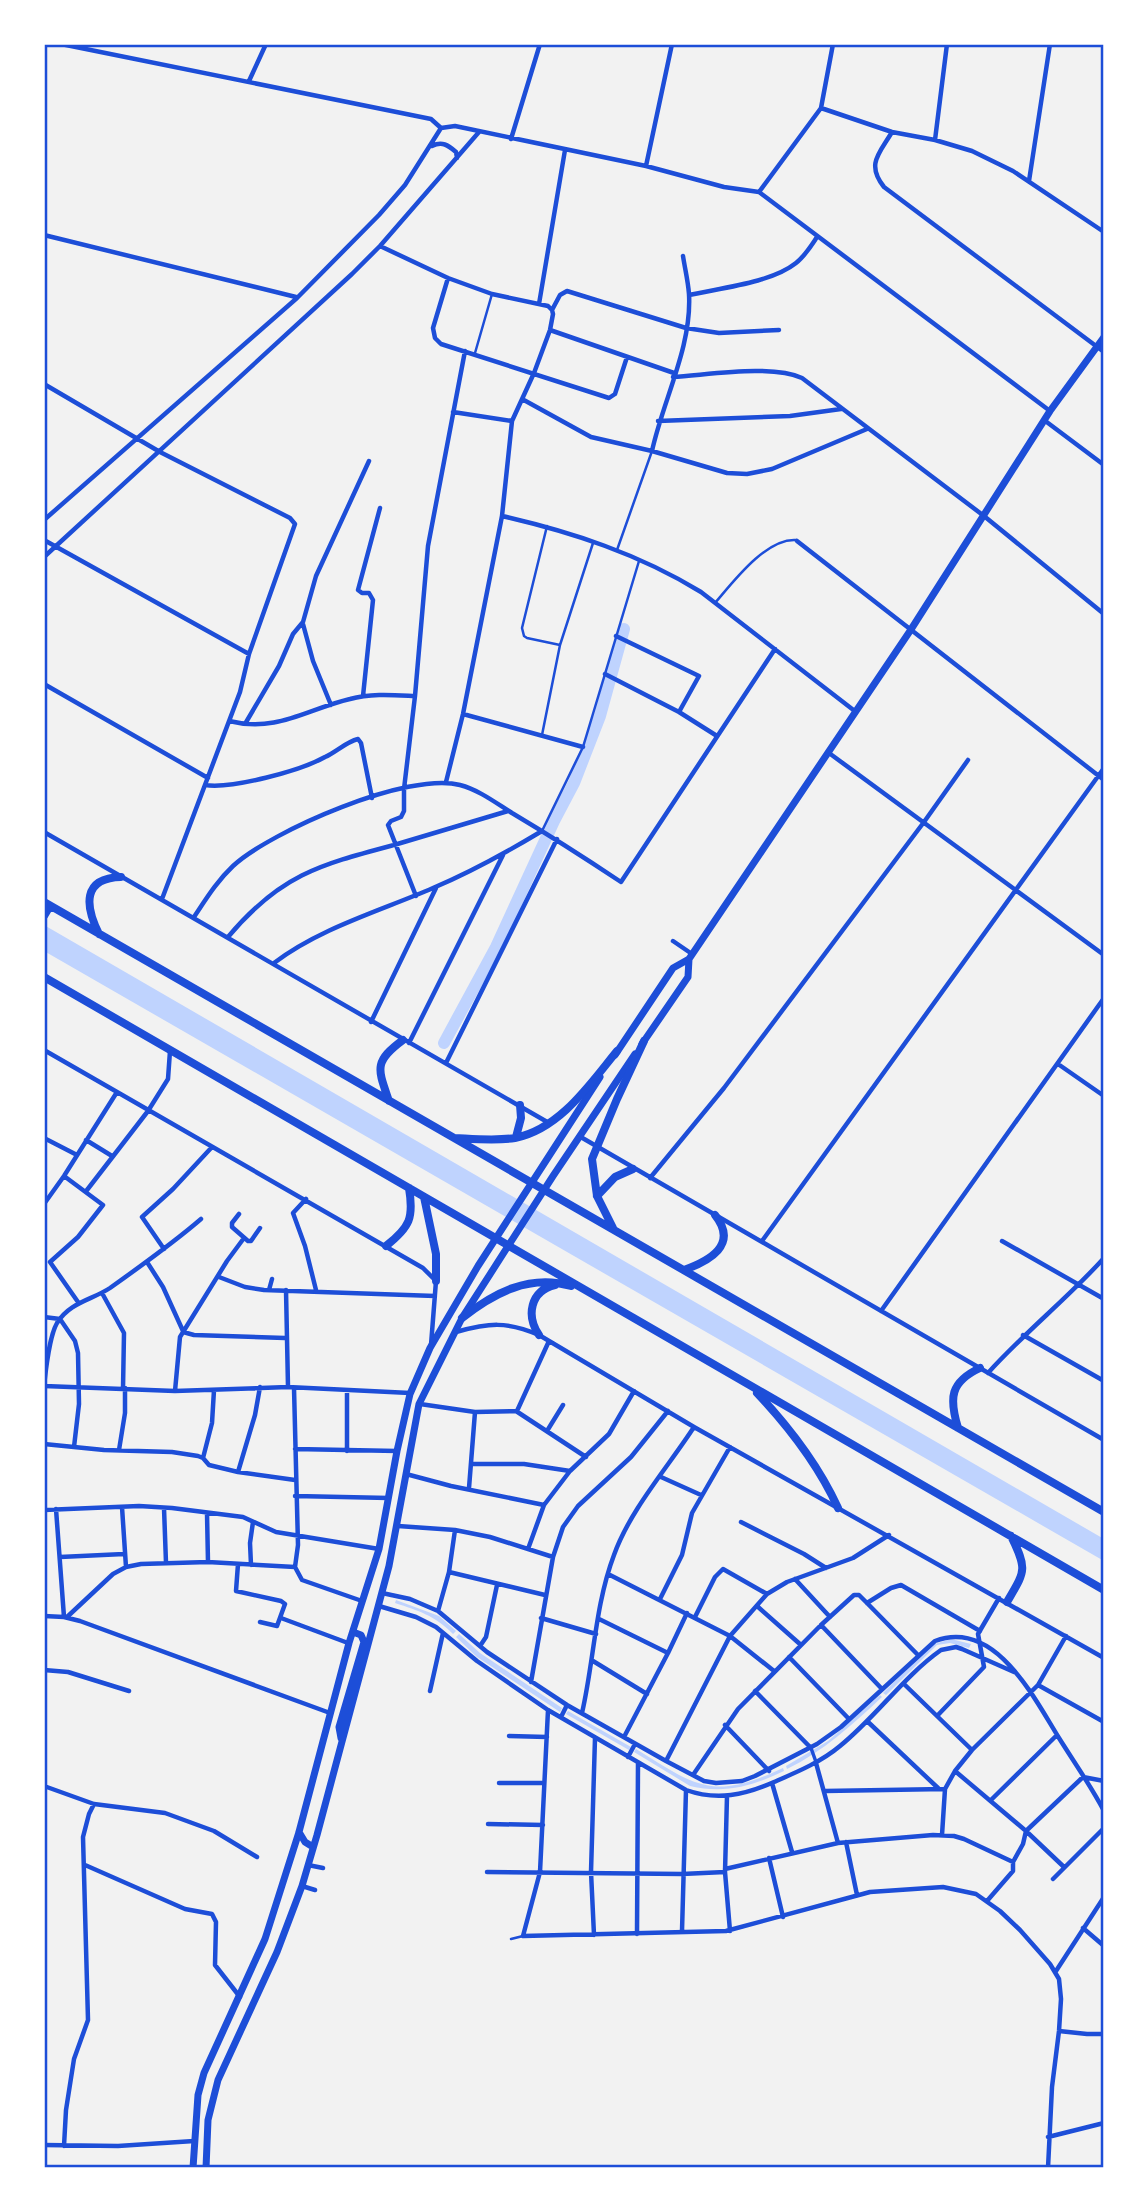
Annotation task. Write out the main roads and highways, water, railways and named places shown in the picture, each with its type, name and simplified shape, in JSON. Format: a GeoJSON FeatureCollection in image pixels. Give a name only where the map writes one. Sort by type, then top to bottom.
{"type":"FeatureCollection","features":[{"type":"Feature","properties":{"kind":"highway"},"geometry":{"type":"LineString","coordinates":[[99,934],[90,918],[92,889],[102,880],[121,877]]}},
{"type":"Feature","properties":{"kind":"highway"},"geometry":{"type":"LineString","coordinates":[[44,916],[47,904],[1104,1512]]}},
{"type":"Feature","properties":{"kind":"highway"},"geometry":{"type":"LineString","coordinates":[[44,977],[1104,1590]]}},
{"type":"Feature","properties":{"kind":"highway"},"geometry":{"type":"LineString","coordinates":[[615,1231],[597,1196],[592,1159],[644,1041]]}},
{"type":"Feature","properties":{"kind":"highway"},"geometry":{"type":"LineString","coordinates":[[389,1101],[380,1072],[381,1064],[384,1056],[406,1042]]}},
{"type":"Feature","properties":{"kind":"highway"},"geometry":{"type":"LineString","coordinates":[[454,1138],[499,1140],[533,1133],[550,1123],[573,1102],[617,1051]]}},
{"type":"Feature","properties":{"kind":"highway"},"geometry":{"type":"LineString","coordinates":[[516,1138],[521,1118],[520,1105]]}},
{"type":"Feature","properties":{"kind":"highway"},"geometry":{"type":"LineString","coordinates":[[597,1196],[615,1177],[633,1169]]}},
{"type":"Feature","properties":{"kind":"highway"},"geometry":{"type":"LineString","coordinates":[[386,1245],[408,1226],[411,1203],[409,1188]]}},
{"type":"Feature","properties":{"kind":"highway"},"geometry":{"type":"LineString","coordinates":[[424,1197],[436,1254],[436,1281]]}},
{"type":"Feature","properties":{"kind":"highway"},"geometry":{"type":"LineString","coordinates":[[684,1270],[704,1263],[721,1247],[724,1235],[722,1223],[715,1215]]}},
{"type":"Feature","properties":{"kind":"highway"},"geometry":{"type":"LineString","coordinates":[[462,1318],[490,1298],[514,1287],[544,1282],[565,1284],[592,1295]]}},
{"type":"Feature","properties":{"kind":"highway"},"geometry":{"type":"LineString","coordinates":[[539,1335],[530,1315],[532,1305],[541,1291],[554,1285],[565,1284]]}},
{"type":"Feature","properties":{"kind":"highway"},"geometry":{"type":"LineString","coordinates":[[958,1428],[953,1413],[954,1391],[962,1377],[984,1370]]}},
{"type":"Feature","properties":{"kind":"highway"},"geometry":{"type":"LineString","coordinates":[[750,1386],[805,1449],[825,1480],[838,1508]]}},
{"type":"Feature","properties":{"kind":"highway"},"geometry":{"type":"LineString","coordinates":[[1003,1600],[1022,1576],[1020,1554],[1011,1536]]}},
{"type":"Feature","properties":{"kind":"main road"},"geometry":{"type":"LineString","coordinates":[[193,2168],[201,2084],[265,1939],[299,1832],[349,1643],[379,1549],[397,1451],[411,1394],[430,1348],[504,1224],[617,1051],[673,968],[691,956],[910,631],[1050,411],[1104,337]]}},
{"type":"Feature","properties":{"kind":"main road"},"geometry":{"type":"LineString","coordinates":[[206,2168],[208,2120],[218,2080],[277,1952],[308,1865],[379,1606],[398,1526],[419,1404],[462,1318],[579,1136],[688,977],[691,956]]}},
{"type":"Feature","properties":{"kind":"main road"},"geometry":{"type":"LineString","coordinates":[[342,1738],[339,1727],[364,1642],[361,1635],[353,1632]]}},
{"type":"Feature","properties":{"kind":"main road"},"geometry":{"type":"LineString","coordinates":[[299,1832],[305,1842],[313,1847]]}},
{"type":"Feature","properties":{"kind":"water"},"geometry":{"type":"Polygon","coordinates":[[[44,925],[1104,1539],[1104,1561],[44,951],[44,925]]]}},
{"type":"Feature","properties":{"kind":"water"},"geometry":{"type":"Polygon","coordinates":[[[396,1600],[439,1616],[456,1631],[453,1634],[433,1618],[395,1603],[396,1600]]]}},
{"type":"Feature","properties":{"kind":"water"},"geometry":{"type":"Polygon","coordinates":[[[459,1634],[480,1653],[562,1708],[560,1712],[477,1657],[456,1637],[459,1634]]]}},
{"type":"Feature","properties":{"kind":"water"},"geometry":{"type":"Polygon","coordinates":[[[951,1639],[971,1644],[969,1648],[950,1643],[937,1645],[886,1695],[883,1693],[931,1645],[951,1639]]]}},
{"type":"Feature","properties":{"kind":"water"},"geometry":{"type":"Polygon","coordinates":[[[880,1695],[882,1697],[837,1737],[787,1769],[786,1766],[828,1741],[880,1695]]]}},
{"type":"Feature","properties":{"kind":"water"},"geometry":{"type":"Polygon","coordinates":[[[568,1711],[631,1747],[629,1750],[566,1714],[568,1711]]]}},
{"type":"Feature","properties":{"kind":"water"},"geometry":{"type":"Polygon","coordinates":[[[636,1749],[675,1773],[706,1785],[722,1787],[739,1784],[783,1768],[784,1771],[738,1787],[703,1788],[690,1786],[634,1752],[636,1749]]]}},
{"type":"Feature","properties":{"kind":"waterway"},"geometry":{"type":"LineString","coordinates":[[444,1043],[496,947],[574,783],[600,716],[624,629]]}}]}
